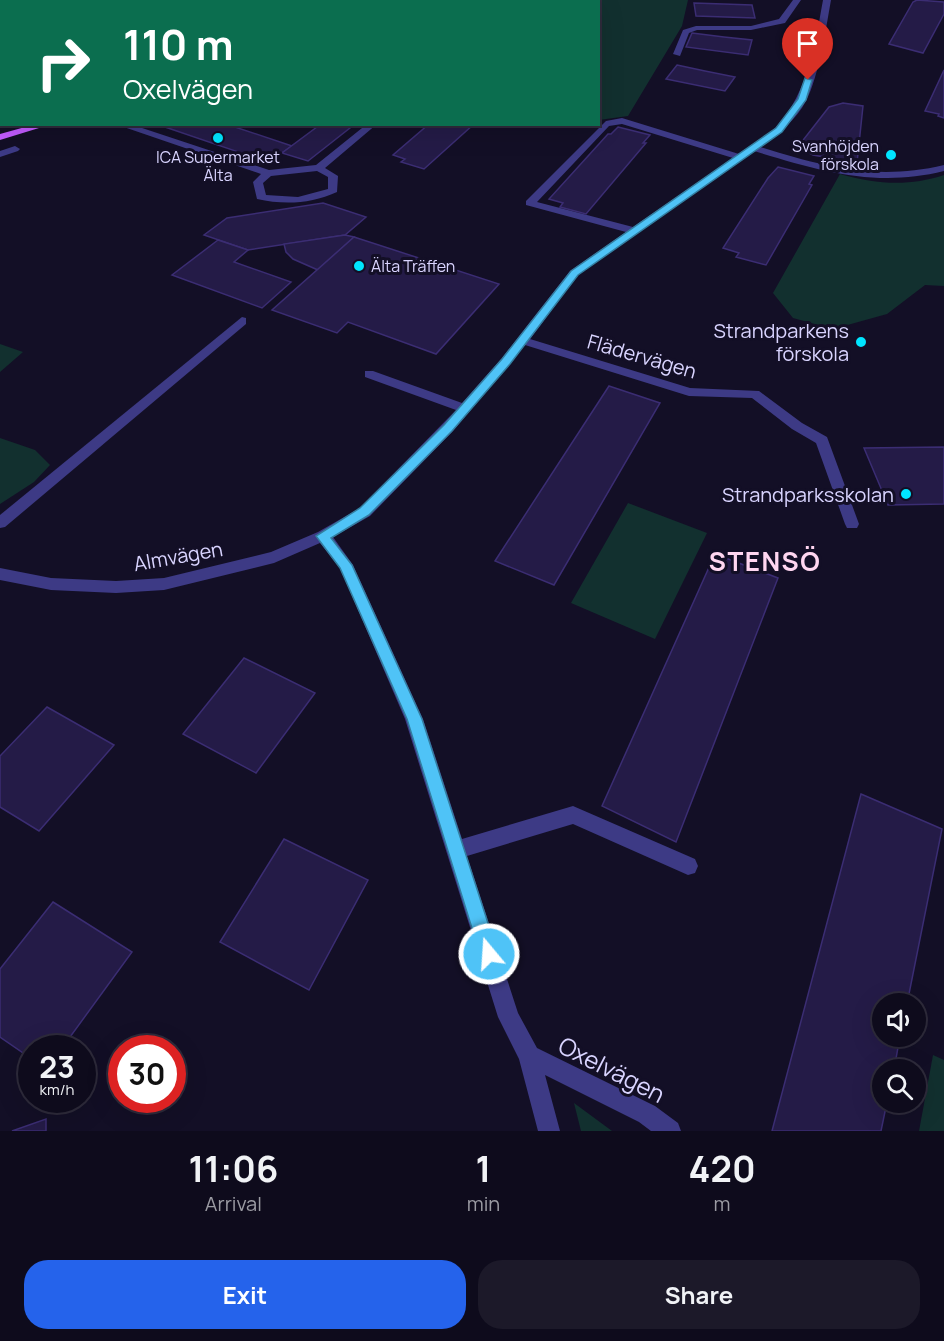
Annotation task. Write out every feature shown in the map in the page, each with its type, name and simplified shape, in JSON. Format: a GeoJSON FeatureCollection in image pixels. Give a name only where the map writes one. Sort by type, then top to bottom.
{"type":"FeatureCollection","features":[{"type":"Feature","properties":{"kind":"main road"},"geometry":{"type":"LineString","coordinates":[[0,138],[41,126]]}},
{"type":"Feature","properties":{"kind":"street"},"geometry":{"type":"LineString","coordinates":[[677,54],[686,32],[696,27],[751,28],[782,21],[797,0]]}},
{"type":"Feature","properties":{"kind":"street"},"geometry":{"type":"LineString","coordinates":[[323,536],[365,512],[465,409],[574,273],[779,130],[802,100],[820,41],[827,0]]}},
{"type":"Feature","properties":{"kind":"street"},"geometry":{"type":"LineString","coordinates":[[636,231],[530,203],[606,124],[622,121],[740,157]]}},
{"type":"Feature","properties":{"kind":"street"},"geometry":{"type":"LineString","coordinates":[[125,126],[268,173],[319,168],[371,126]]}},
{"type":"Feature","properties":{"kind":"street"},"geometry":{"type":"LineString","coordinates":[[139,131],[150,126]]}},
{"type":"Feature","properties":{"kind":"street"},"geometry":{"type":"LineString","coordinates":[[753,148],[874,178],[921,176],[944,168]]}},
{"type":"Feature","properties":{"kind":"street"},"geometry":{"type":"LineString","coordinates":[[0,154],[15,149]]}},
{"type":"Feature","properties":{"kind":"street"},"geometry":{"type":"LineString","coordinates":[[268,173],[258,182],[261,197],[278,201],[321,197],[333,190],[333,176],[319,168]]}},
{"type":"Feature","properties":{"kind":"street"},"geometry":{"type":"LineString","coordinates":[[0,523],[242,321]]}},
{"type":"Feature","properties":{"kind":"street","name":"Flädervägen"},"geometry":{"type":"LineString","coordinates":[[521,340],[689,392],[755,394],[797,426],[822,440],[852,524]]}},
{"type":"Feature","properties":{"kind":"street"},"geometry":{"type":"LineString","coordinates":[[369,374],[465,409]]}},
{"type":"Feature","properties":{"kind":"street","name":"Almvägen"},"geometry":{"type":"LineString","coordinates":[[0,574],[51,584],[116,586],[164,584],[274,557],[323,536]]}},
{"type":"Feature","properties":{"kind":"street","name":"Oxelvägen"},"geometry":{"type":"LineString","coordinates":[[323,536],[346,565],[414,719],[509,1017],[529,1056],[549,1131]]}},
{"type":"Feature","properties":{"kind":"street"},"geometry":{"type":"LineString","coordinates":[[456,850],[573,815],[688,866]]}},
{"type":"Feature","properties":{"kind":"street","name":"Oxelvägen"},"geometry":{"type":"LineString","coordinates":[[529,1056],[646,1114],[670,1131]]}},
{"type":"Feature","properties":{"kind":"green space"},"geometry":{"type":"Polygon","coordinates":[[[600,0],[688,0],[682,26],[628,116],[600,120],[600,0]]]}},
{"type":"Feature","properties":{"kind":"green space"},"geometry":{"type":"Polygon","coordinates":[[[840,174],[892,183],[931,179],[944,175],[944,286],[925,285],[887,314],[833,329],[793,318],[773,293],[840,174]]]}},
{"type":"Feature","properties":{"kind":"green space"},"geometry":{"type":"Polygon","coordinates":[[[0,344],[23,352],[0,372],[0,344]]]}},
{"type":"Feature","properties":{"kind":"green space"},"geometry":{"type":"Polygon","coordinates":[[[0,438],[35,450],[50,465],[34,482],[0,504],[0,438]]]}},
{"type":"Feature","properties":{"kind":"green space"},"geometry":{"type":"Polygon","coordinates":[[[628,503],[707,533],[655,639],[571,603],[628,503]]]}},
{"type":"Feature","properties":{"kind":"green space"},"geometry":{"type":"Polygon","coordinates":[[[933,1055],[944,1060],[944,1131],[919,1131],[922,1113],[926,1113],[926,1093],[933,1055]]]}},
{"type":"Feature","properties":{"kind":"green space"},"geometry":{"type":"Polygon","coordinates":[[[574,1103],[612,1131],[581,1131],[574,1103]]]}},
{"type":"Feature","properties":{"kind":"building"},"geometry":{"type":"Polygon","coordinates":[[[917,0],[944,2],[944,14],[923,53],[889,44],[913,2],[917,0]]]}},
{"type":"Feature","properties":{"kind":"building"},"geometry":{"type":"Polygon","coordinates":[[[694,3],[752,5],[755,18],[696,16],[694,3]]]}},
{"type":"Feature","properties":{"kind":"building"},"geometry":{"type":"Polygon","coordinates":[[[692,33],[752,40],[748,55],[686,47],[692,33]]]}},
{"type":"Feature","properties":{"kind":"building"},"geometry":{"type":"Polygon","coordinates":[[[677,65],[735,77],[725,91],[666,79],[677,65]]]}},
{"type":"Feature","properties":{"kind":"building"},"geometry":{"type":"Polygon","coordinates":[[[944,70],[944,118],[938,116],[939,114],[925,111],[944,70]]]}},
{"type":"Feature","properties":{"kind":"building"},"geometry":{"type":"Polygon","coordinates":[[[843,103],[863,106],[857,163],[813,155],[803,150],[800,144],[829,107],[843,103]]]}},
{"type":"Feature","properties":{"kind":"building"},"geometry":{"type":"Polygon","coordinates":[[[232,126],[292,146],[268,162],[165,127],[232,126]]]}},
{"type":"Feature","properties":{"kind":"building"},"geometry":{"type":"Polygon","coordinates":[[[318,126],[352,126],[308,161],[282,153],[318,126]]]}},
{"type":"Feature","properties":{"kind":"building"},"geometry":{"type":"Polygon","coordinates":[[[427,126],[472,126],[424,169],[401,162],[405,159],[393,155],[427,126]]]}},
{"type":"Feature","properties":{"kind":"building"},"geometry":{"type":"Polygon","coordinates":[[[618,127],[650,135],[643,143],[646,143],[586,214],[560,207],[563,203],[549,199],[608,134],[618,127]]]}},
{"type":"Feature","properties":{"kind":"building"},"geometry":{"type":"Polygon","coordinates":[[[778,167],[814,176],[809,184],[812,185],[766,265],[736,257],[739,253],[723,248],[768,178],[778,167]]]}},
{"type":"Feature","properties":{"kind":"building"},"geometry":{"type":"Polygon","coordinates":[[[323,203],[366,217],[345,235],[248,250],[204,235],[227,218],[323,203]]]}},
{"type":"Feature","properties":{"kind":"building"},"geometry":{"type":"Polygon","coordinates":[[[345,235],[354,237],[318,270],[293,259],[286,252],[284,244],[345,235]]]}},
{"type":"Feature","properties":{"kind":"building"},"geometry":{"type":"Polygon","coordinates":[[[354,237],[499,284],[436,354],[348,322],[337,333],[272,310],[354,237]]]}},
{"type":"Feature","properties":{"kind":"building"},"geometry":{"type":"Polygon","coordinates":[[[218,240],[248,250],[234,262],[291,282],[262,308],[172,275],[218,240]]]}},
{"type":"Feature","properties":{"kind":"building"},"geometry":{"type":"Polygon","coordinates":[[[609,386],[660,403],[554,585],[495,561],[609,386]]]}},
{"type":"Feature","properties":{"kind":"building"},"geometry":{"type":"Polygon","coordinates":[[[944,447],[944,504],[888,505],[864,448],[944,447]]]}},
{"type":"Feature","properties":{"kind":"building"},"geometry":{"type":"Polygon","coordinates":[[[715,554],[778,578],[676,842],[602,806],[715,554]]]}},
{"type":"Feature","properties":{"kind":"building"},"geometry":{"type":"Polygon","coordinates":[[[244,658],[315,693],[256,773],[183,734],[244,658]]]}},
{"type":"Feature","properties":{"kind":"building"},"geometry":{"type":"Polygon","coordinates":[[[47,707],[114,745],[39,831],[0,807],[0,756],[47,707]]]}},
{"type":"Feature","properties":{"kind":"building"},"geometry":{"type":"Polygon","coordinates":[[[861,794],[942,829],[909,993],[872,993],[872,1047],[898,1047],[896,1059],[872,1059],[872,1113],[885,1113],[881,1131],[772,1131],[861,794]]]}},
{"type":"Feature","properties":{"kind":"building"},"geometry":{"type":"Polygon","coordinates":[[[284,839],[368,880],[309,990],[220,942],[284,839]]]}},
{"type":"Feature","properties":{"kind":"building"},"geometry":{"type":"Polygon","coordinates":[[[53,902],[132,952],[71,1035],[18,1035],[18,1049],[0,1037],[0,969],[53,902]]]}},
{"type":"Feature","properties":{"kind":"building"},"geometry":{"type":"Polygon","coordinates":[[[46,1119],[46,1131],[12,1131],[46,1119]]]}},
{"type":"Feature","properties":{"kind":"place","name":"ICA Supermarket Älta"},"geometry":{"type":"Point","coordinates":[218,138]}},
{"type":"Feature","properties":{"kind":"place","name":"Svanhöjden förskola"},"geometry":{"type":"Point","coordinates":[891,155]}},
{"type":"Feature","properties":{"kind":"place","name":"Älta Träffen"},"geometry":{"type":"Point","coordinates":[359,266]}},
{"type":"Feature","properties":{"kind":"place","name":"Strandparkens förskola"},"geometry":{"type":"Point","coordinates":[861,342]}},
{"type":"Feature","properties":{"kind":"place","name":"Strandparksskolan"},"geometry":{"type":"Point","coordinates":[906,494]}},
{"type":"Feature","properties":{"kind":"district","name":"STENSÖ"},"geometry":{"type":"Point","coordinates":[765,561]}},
{"type":"Feature","properties":{"kind":"route"},"geometry":{"type":"LineString","coordinates":[[489,954],[418,728],[346,565],[323,536],[365,512],[448,428],[506,362],[574,273],[779,130],[802,100],[808,80]]}}]}
